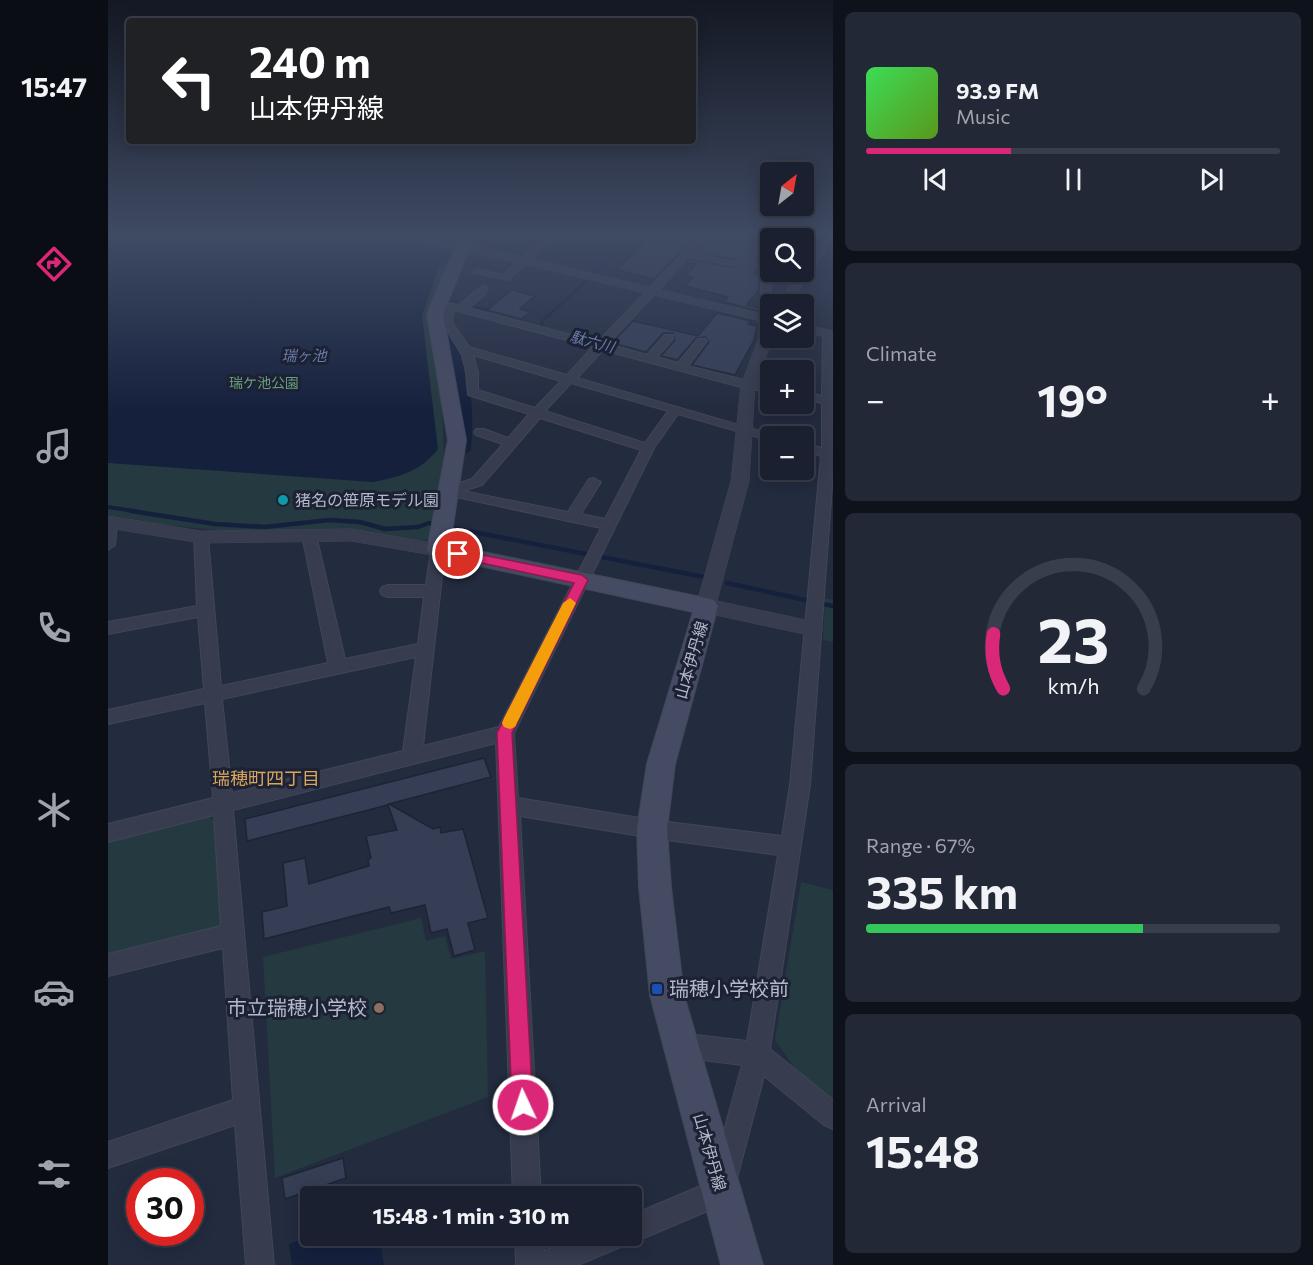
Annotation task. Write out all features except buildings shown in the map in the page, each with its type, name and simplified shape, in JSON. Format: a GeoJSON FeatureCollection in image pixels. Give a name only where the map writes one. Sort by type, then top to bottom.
{"type":"FeatureCollection","features":[{"type":"Feature","properties":{"kind":"main road"},"geometry":{"type":"LineString","coordinates":[[438,550],[457,440],[435,314],[444,294]]}},
{"type":"Feature","properties":{"kind":"main road","name":"山本伊丹線"},"geometry":{"type":"LineString","coordinates":[[438,550],[706,606],[661,764],[652,829],[655,886],[667,995],[679,1045],[742,1265]]}},
{"type":"Feature","properties":{"kind":"street"},"geometry":{"type":"LineString","coordinates":[[463,307],[479,294]]}},
{"type":"Feature","properties":{"kind":"street"},"geometry":{"type":"LineString","coordinates":[[447,491],[477,482],[536,414],[650,294]]}},
{"type":"Feature","properties":{"kind":"street"},"geometry":{"type":"LineString","coordinates":[[665,294],[760,318]]}},
{"type":"Feature","properties":{"kind":"street"},"geometry":{"type":"LineString","coordinates":[[648,448],[472,392],[474,378],[467,350],[447,322],[450,306],[463,307],[760,386]]}},
{"type":"Feature","properties":{"kind":"street"},"geometry":{"type":"LineString","coordinates":[[642,1224],[722,1191],[757,1054],[802,774],[830,454],[831,335],[814,331]]}},
{"type":"Feature","properties":{"kind":"street"},"geometry":{"type":"LineString","coordinates":[[650,358],[669,337]]}},
{"type":"Feature","properties":{"kind":"street"},"geometry":{"type":"LineString","coordinates":[[682,366],[702,341]]}},
{"type":"Feature","properties":{"kind":"street"},"geometry":{"type":"LineString","coordinates":[[761,348],[748,384],[740,481],[706,606],[813,628]]}},
{"type":"Feature","properties":{"kind":"street"},"geometry":{"type":"LineString","coordinates":[[467,350],[760,434]]}},
{"type":"Feature","properties":{"kind":"street"},"geometry":{"type":"LineString","coordinates":[[814,397],[831,401]]}},
{"type":"Feature","properties":{"kind":"street"},"geometry":{"type":"LineString","coordinates":[[527,1186],[505,733],[648,448],[675,410]]}},
{"type":"Feature","properties":{"kind":"street"},"geometry":{"type":"LineString","coordinates":[[480,432],[511,443]]}},
{"type":"Feature","properties":{"kind":"street"},"geometry":{"type":"LineString","coordinates":[[814,450],[830,454]]}},
{"type":"Feature","properties":{"kind":"street"},"geometry":{"type":"LineString","coordinates":[[572,517],[594,482]]}},
{"type":"Feature","properties":{"kind":"street"},"geometry":{"type":"LineString","coordinates":[[447,491],[610,525]]}},
{"type":"Feature","properties":{"kind":"street"},"geometry":{"type":"LineString","coordinates":[[108,545],[109,522],[201,537],[264,538],[309,534],[351,535],[438,550],[412,757]]}},
{"type":"Feature","properties":{"kind":"street"},"geometry":{"type":"LineString","coordinates":[[309,534],[338,668]]}},
{"type":"Feature","properties":{"kind":"street"},"geometry":{"type":"LineString","coordinates":[[201,537],[204,610],[214,695],[231,935],[260,1265]]}},
{"type":"Feature","properties":{"kind":"street"},"geometry":{"type":"LineString","coordinates":[[388,591],[432,591]]}},
{"type":"Feature","properties":{"kind":"street"},"geometry":{"type":"LineString","coordinates":[[108,628],[204,610]]}},
{"type":"Feature","properties":{"kind":"street"},"geometry":{"type":"LineString","coordinates":[[108,717],[424,649]]}},
{"type":"Feature","properties":{"kind":"street"},"geometry":{"type":"LineString","coordinates":[[108,833],[505,733]]}},
{"type":"Feature","properties":{"kind":"street"},"geometry":{"type":"LineString","coordinates":[[510,805],[652,829],[789,846]]}},
{"type":"Feature","properties":{"kind":"street"},"geometry":{"type":"LineString","coordinates":[[108,966],[231,935]]}},
{"type":"Feature","properties":{"kind":"street"},"geometry":{"type":"LineString","coordinates":[[679,1045],[757,1054],[833,1116]]}},
{"type":"Feature","properties":{"kind":"street"},"geometry":{"type":"LineString","coordinates":[[108,1155],[247,1107]]}},
{"type":"Feature","properties":{"kind":"street"},"geometry":{"type":"LineString","coordinates":[[529,1246],[530,1265]]}},
{"type":"Feature","properties":{"kind":"street"},"geometry":{"type":"LineString","coordinates":[[544,1265],[590,1246]]}},
{"type":"Feature","properties":{"kind":"green space","name":"瑞ヶ池"},"geometry":{"type":"Polygon","coordinates":[[[108,294],[438,294],[431,313],[442,394],[444,459],[434,539],[408,542],[258,533],[183,527],[108,517],[108,294]]]}},
{"type":"Feature","properties":{"kind":"green space"},"geometry":{"type":"Polygon","coordinates":[[[825,598],[833,600],[833,642],[823,640],[825,598]]]}},
{"type":"Feature","properties":{"kind":"green space"},"geometry":{"type":"Polygon","coordinates":[[[206,813],[214,821],[222,924],[213,934],[108,960],[108,839],[206,813]]]}},
{"type":"Feature","properties":{"kind":"green space"},"geometry":{"type":"Polygon","coordinates":[[[801,882],[833,890],[833,1102],[798,1073],[775,1040],[801,882]]]}},
{"type":"Feature","properties":{"kind":"green space"},"geometry":{"type":"Polygon","coordinates":[[[421,918],[426,941],[445,936],[451,959],[485,951],[488,1097],[275,1178],[263,957],[421,918]]]}},
{"type":"Feature","properties":{"kind":"water","name":"瑞ヶ池"},"geometry":{"type":"Polygon","coordinates":[[[108,294],[429,294],[422,316],[438,449],[417,468],[392,478],[373,482],[108,463],[108,294]]]}},
{"type":"Feature","properties":{"kind":"water"},"geometry":{"type":"Polygon","coordinates":[[[300,1240],[300,1246],[381,1246],[384,1265],[292,1265],[289,1244],[300,1240]]]}},
{"type":"Feature","properties":{"kind":"waterway"},"geometry":{"type":"LineString","coordinates":[[544,329],[541,322],[572,294]]}},
{"type":"Feature","properties":{"kind":"waterway","name":"駄六川"},"geometry":{"type":"LineString","coordinates":[[461,449],[463,428],[461,394],[456,361],[444,329],[443,314],[445,304],[482,312]]}},
{"type":"Feature","properties":{"kind":"waterway"},"geometry":{"type":"LineString","coordinates":[[108,507],[140,512]]}},
{"type":"Feature","properties":{"kind":"waterway"},"geometry":{"type":"LineString","coordinates":[[131,511],[215,524],[265,527],[329,520],[360,522],[385,529],[418,527],[429,523],[437,525]]}},
{"type":"Feature","properties":{"kind":"waterway"},"geometry":{"type":"LineString","coordinates":[[448,527],[704,577]]}},
{"type":"Feature","properties":{"kind":"waterway"},"geometry":{"type":"LineString","coordinates":[[727,583],[833,606]]}},
{"type":"Feature","properties":{"kind":"slow traffic"},"geometry":{"type":"LineString","coordinates":[[510,723],[570,603]]}},
{"type":"Feature","properties":{"kind":"place","name":"猪名の笹原モデル園"},"geometry":{"type":"Point","coordinates":[283,500]}},
{"type":"Feature","properties":{"kind":"place","name":"瑞穂小学校前"},"geometry":{"type":"Point","coordinates":[657,989]}},
{"type":"Feature","properties":{"kind":"place","name":"市立瑞穂小学校"},"geometry":{"type":"Point","coordinates":[379,1008]}},
{"type":"Feature","properties":{"kind":"district","name":"瑞穂町四丁目"},"geometry":{"type":"Point","coordinates":[266,779]}},
{"type":"Feature","properties":{"kind":"route"},"geometry":{"type":"LineString","coordinates":[[458,554],[582,580],[505,733],[523,1105]]}},
{"type":"Feature","properties":{"kind":"park label","name":"瑞ケ池公園"},"geometry":{"type":"Point","coordinates":[264,383]}}]}
